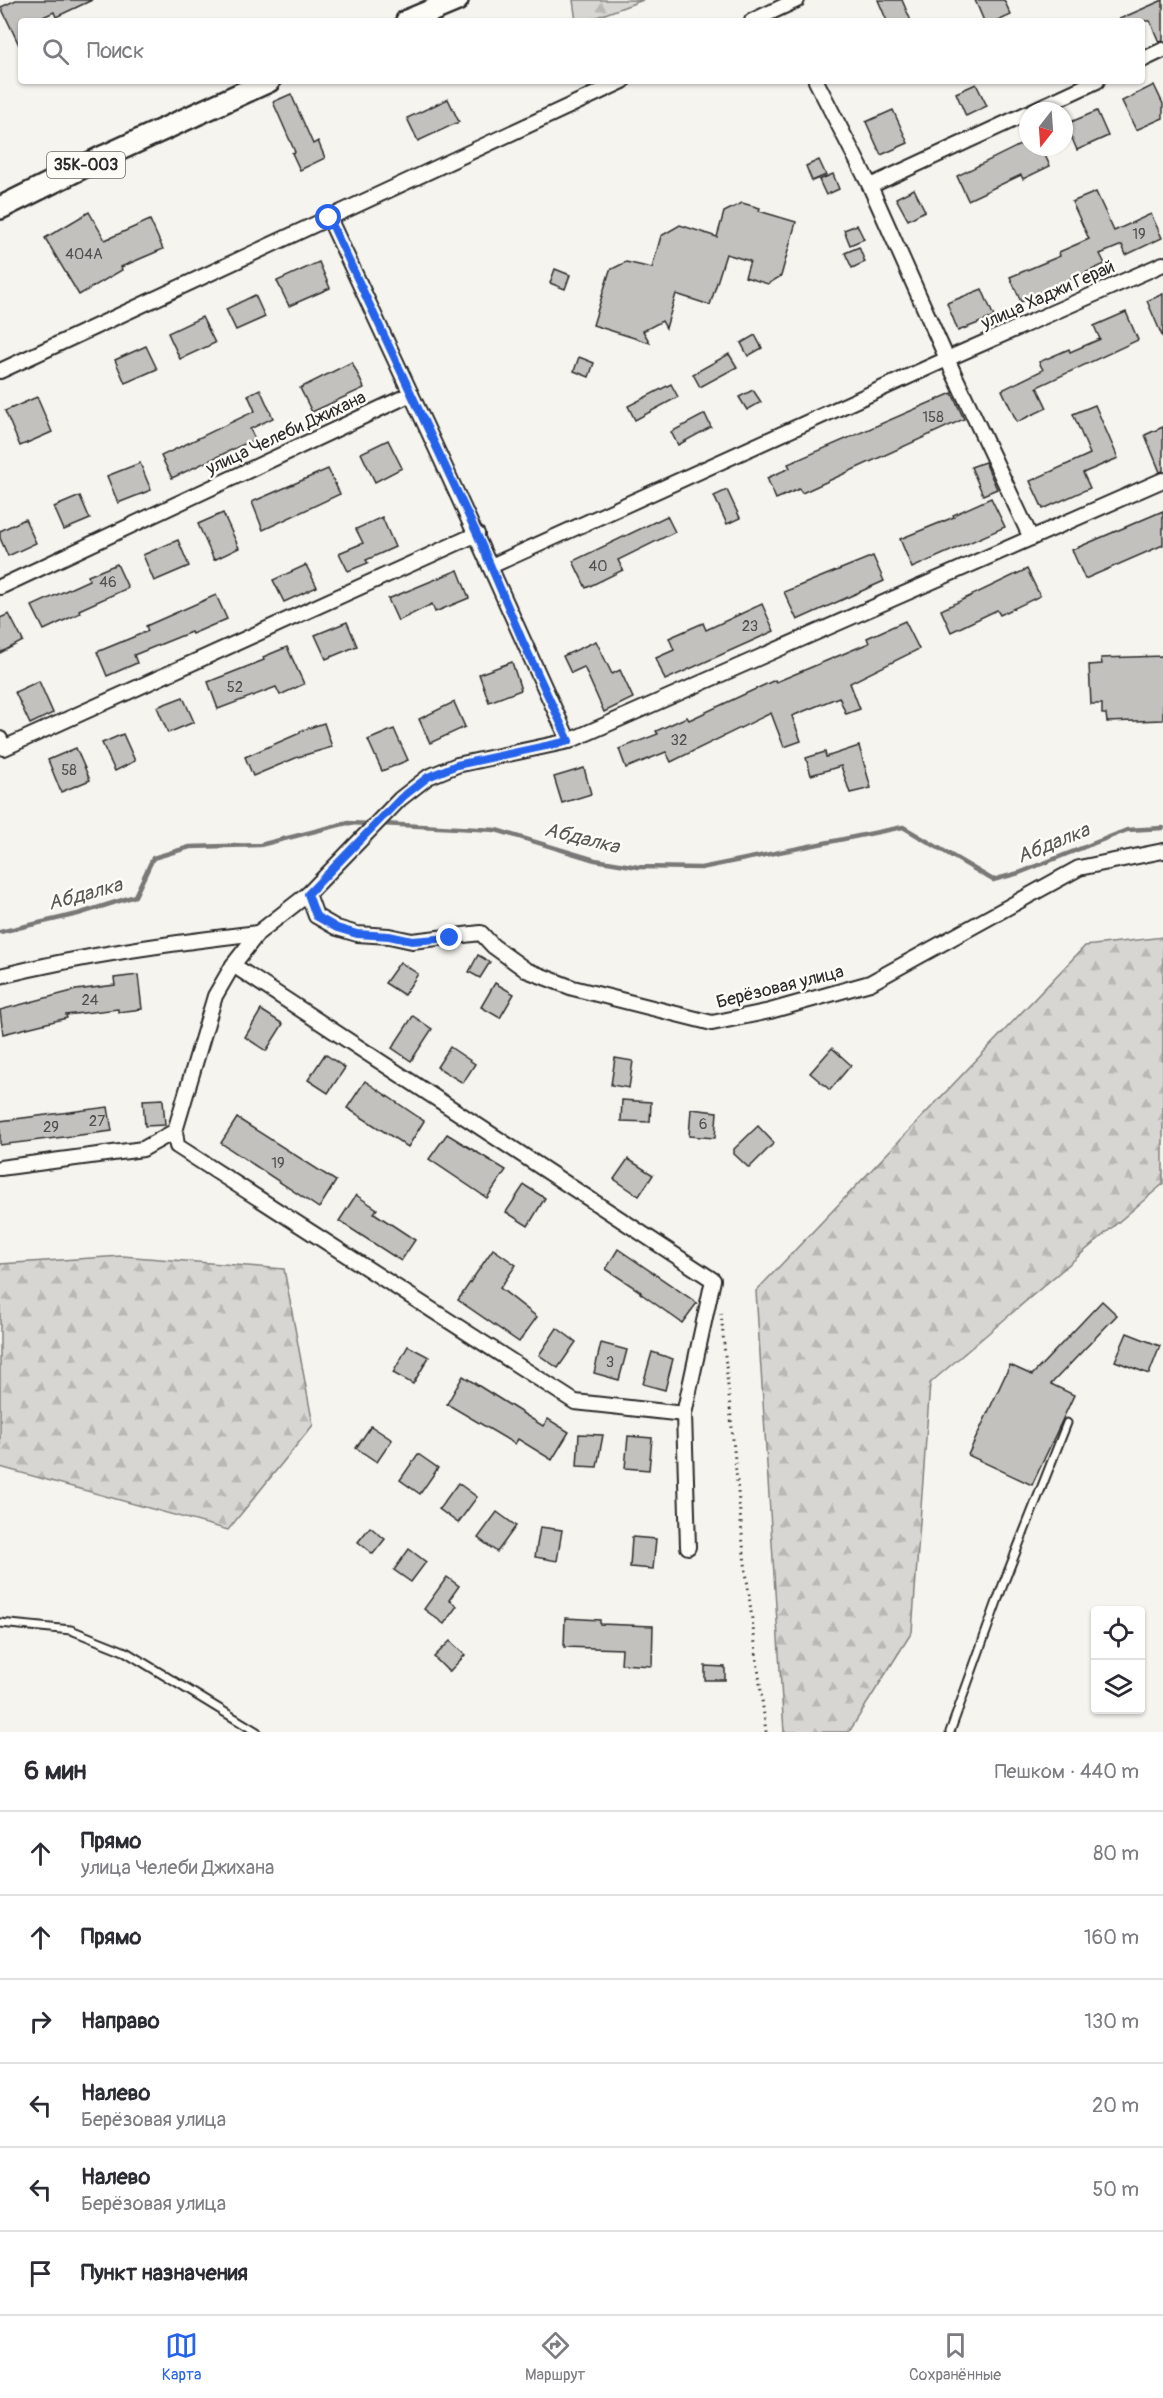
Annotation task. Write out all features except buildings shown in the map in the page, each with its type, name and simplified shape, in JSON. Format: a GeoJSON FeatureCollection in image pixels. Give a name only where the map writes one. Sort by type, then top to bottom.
{"type":"FeatureCollection","features":[{"type":"Feature","properties":{"kind":"main road"},"geometry":{"type":"LineString","coordinates":[[414,18],[457,0]]}},
{"type":"Feature","properties":{"kind":"main road","name":"35К-003"},"geometry":{"type":"LineString","coordinates":[[0,208],[105,156],[262,84]]}},
{"type":"Feature","properties":{"kind":"street"},"geometry":{"type":"LineString","coordinates":[[760,18],[780,10],[796,0]]}},
{"type":"Feature","properties":{"kind":"street"},"geometry":{"type":"LineString","coordinates":[[1145,59],[1163,51]]}},
{"type":"Feature","properties":{"kind":"street"},"geometry":{"type":"LineString","coordinates":[[0,371],[617,84]]}},
{"type":"Feature","properties":{"kind":"street"},"geometry":{"type":"LineString","coordinates":[[818,84],[870,186],[947,359],[1031,538]]}},
{"type":"Feature","properties":{"kind":"street"},"geometry":{"type":"LineString","coordinates":[[1052,102],[1090,84]]}},
{"type":"Feature","properties":{"kind":"street"},"geometry":{"type":"LineString","coordinates":[[870,186],[1019,117]]}},
{"type":"Feature","properties":{"kind":"street"},"geometry":{"type":"LineString","coordinates":[[329,218],[477,534],[523,642],[569,741]]}},
{"type":"Feature","properties":{"kind":"street","name":"улица Хаджи Герай"},"geometry":{"type":"LineString","coordinates":[[491,566],[947,359],[1163,264]]}},
{"type":"Feature","properties":{"kind":"street","name":"улица Челеби Джихана"},"geometry":{"type":"LineString","coordinates":[[0,587],[411,394]]}},
{"type":"Feature","properties":{"kind":"street"},"geometry":{"type":"LineString","coordinates":[[684,1414],[575,1402],[177,1146],[176,1131],[215,996],[232,965],[258,933],[308,894],[363,835],[400,799],[428,777],[457,765],[569,741],[1163,480]]}},
{"type":"Feature","properties":{"kind":"street"},"geometry":{"type":"LineString","coordinates":[[0,739],[4,748],[477,534]]}},
{"type":"Feature","properties":{"kind":"street","name":"Берёзовая улица"},"geometry":{"type":"LineString","coordinates":[[308,894],[316,916],[337,928],[357,934],[389,936],[412,941],[481,933],[493,946],[526,970],[573,988],[712,1023],[770,1011],[870,982],[1079,868],[1163,851]]}},
{"type":"Feature","properties":{"kind":"street"},"geometry":{"type":"LineString","coordinates":[[0,976],[41,966],[161,944],[258,933]]}},
{"type":"Feature","properties":{"kind":"street"},"geometry":{"type":"LineString","coordinates":[[232,965],[713,1280],[684,1414],[688,1547]]}},
{"type":"Feature","properties":{"kind":"street"},"geometry":{"type":"LineString","coordinates":[[0,1168],[143,1149],[176,1131]]}},
{"type":"Feature","properties":{"kind":"lane"},"geometry":{"type":"LineString","coordinates":[[950,1732],[1004,1582],[1067,1424]]}},
{"type":"Feature","properties":{"kind":"lane"},"geometry":{"type":"LineString","coordinates":[[0,1623],[71,1630],[126,1652],[257,1732]]}},
{"type":"Feature","properties":{"kind":"path"},"geometry":{"type":"LineString","coordinates":[[720,1309],[744,1555],[766,1732]]}},
{"type":"Feature","properties":{"kind":"green space"},"geometry":{"type":"Polygon","coordinates":[[[573,0],[643,0],[594,18],[576,18],[573,0]]]}},
{"type":"Feature","properties":{"kind":"green space"},"geometry":{"type":"Polygon","coordinates":[[[1163,937],[1163,1184],[930,1383],[912,1632],[849,1732],[784,1732],[756,1291],[1085,946],[1163,937]]]}},
{"type":"Feature","properties":{"kind":"green space"},"geometry":{"type":"Polygon","coordinates":[[[122,1256],[284,1269],[313,1425],[228,1530],[0,1467],[0,1264],[122,1256]]]}},
{"type":"Feature","properties":{"kind":"waterway","name":"Абдалка"},"geometry":{"type":"LineString","coordinates":[[0,932],[78,914],[135,896],[153,858],[190,847],[260,845],[347,823],[372,824]]}},
{"type":"Feature","properties":{"kind":"waterway","name":"Абдалка"},"geometry":{"type":"LineString","coordinates":[[381,824],[496,830],[595,860],[638,867],[701,868],[903,827],[993,880],[1019,873],[1127,830],[1163,828]]}},
{"type":"Feature","properties":{"kind":"route"},"geometry":{"type":"LineString","coordinates":[[329,218],[477,534],[523,642],[569,741],[457,765],[428,777],[400,799],[363,835],[308,894],[316,916],[337,928],[357,934],[389,936],[412,941],[450,938]]}}]}
